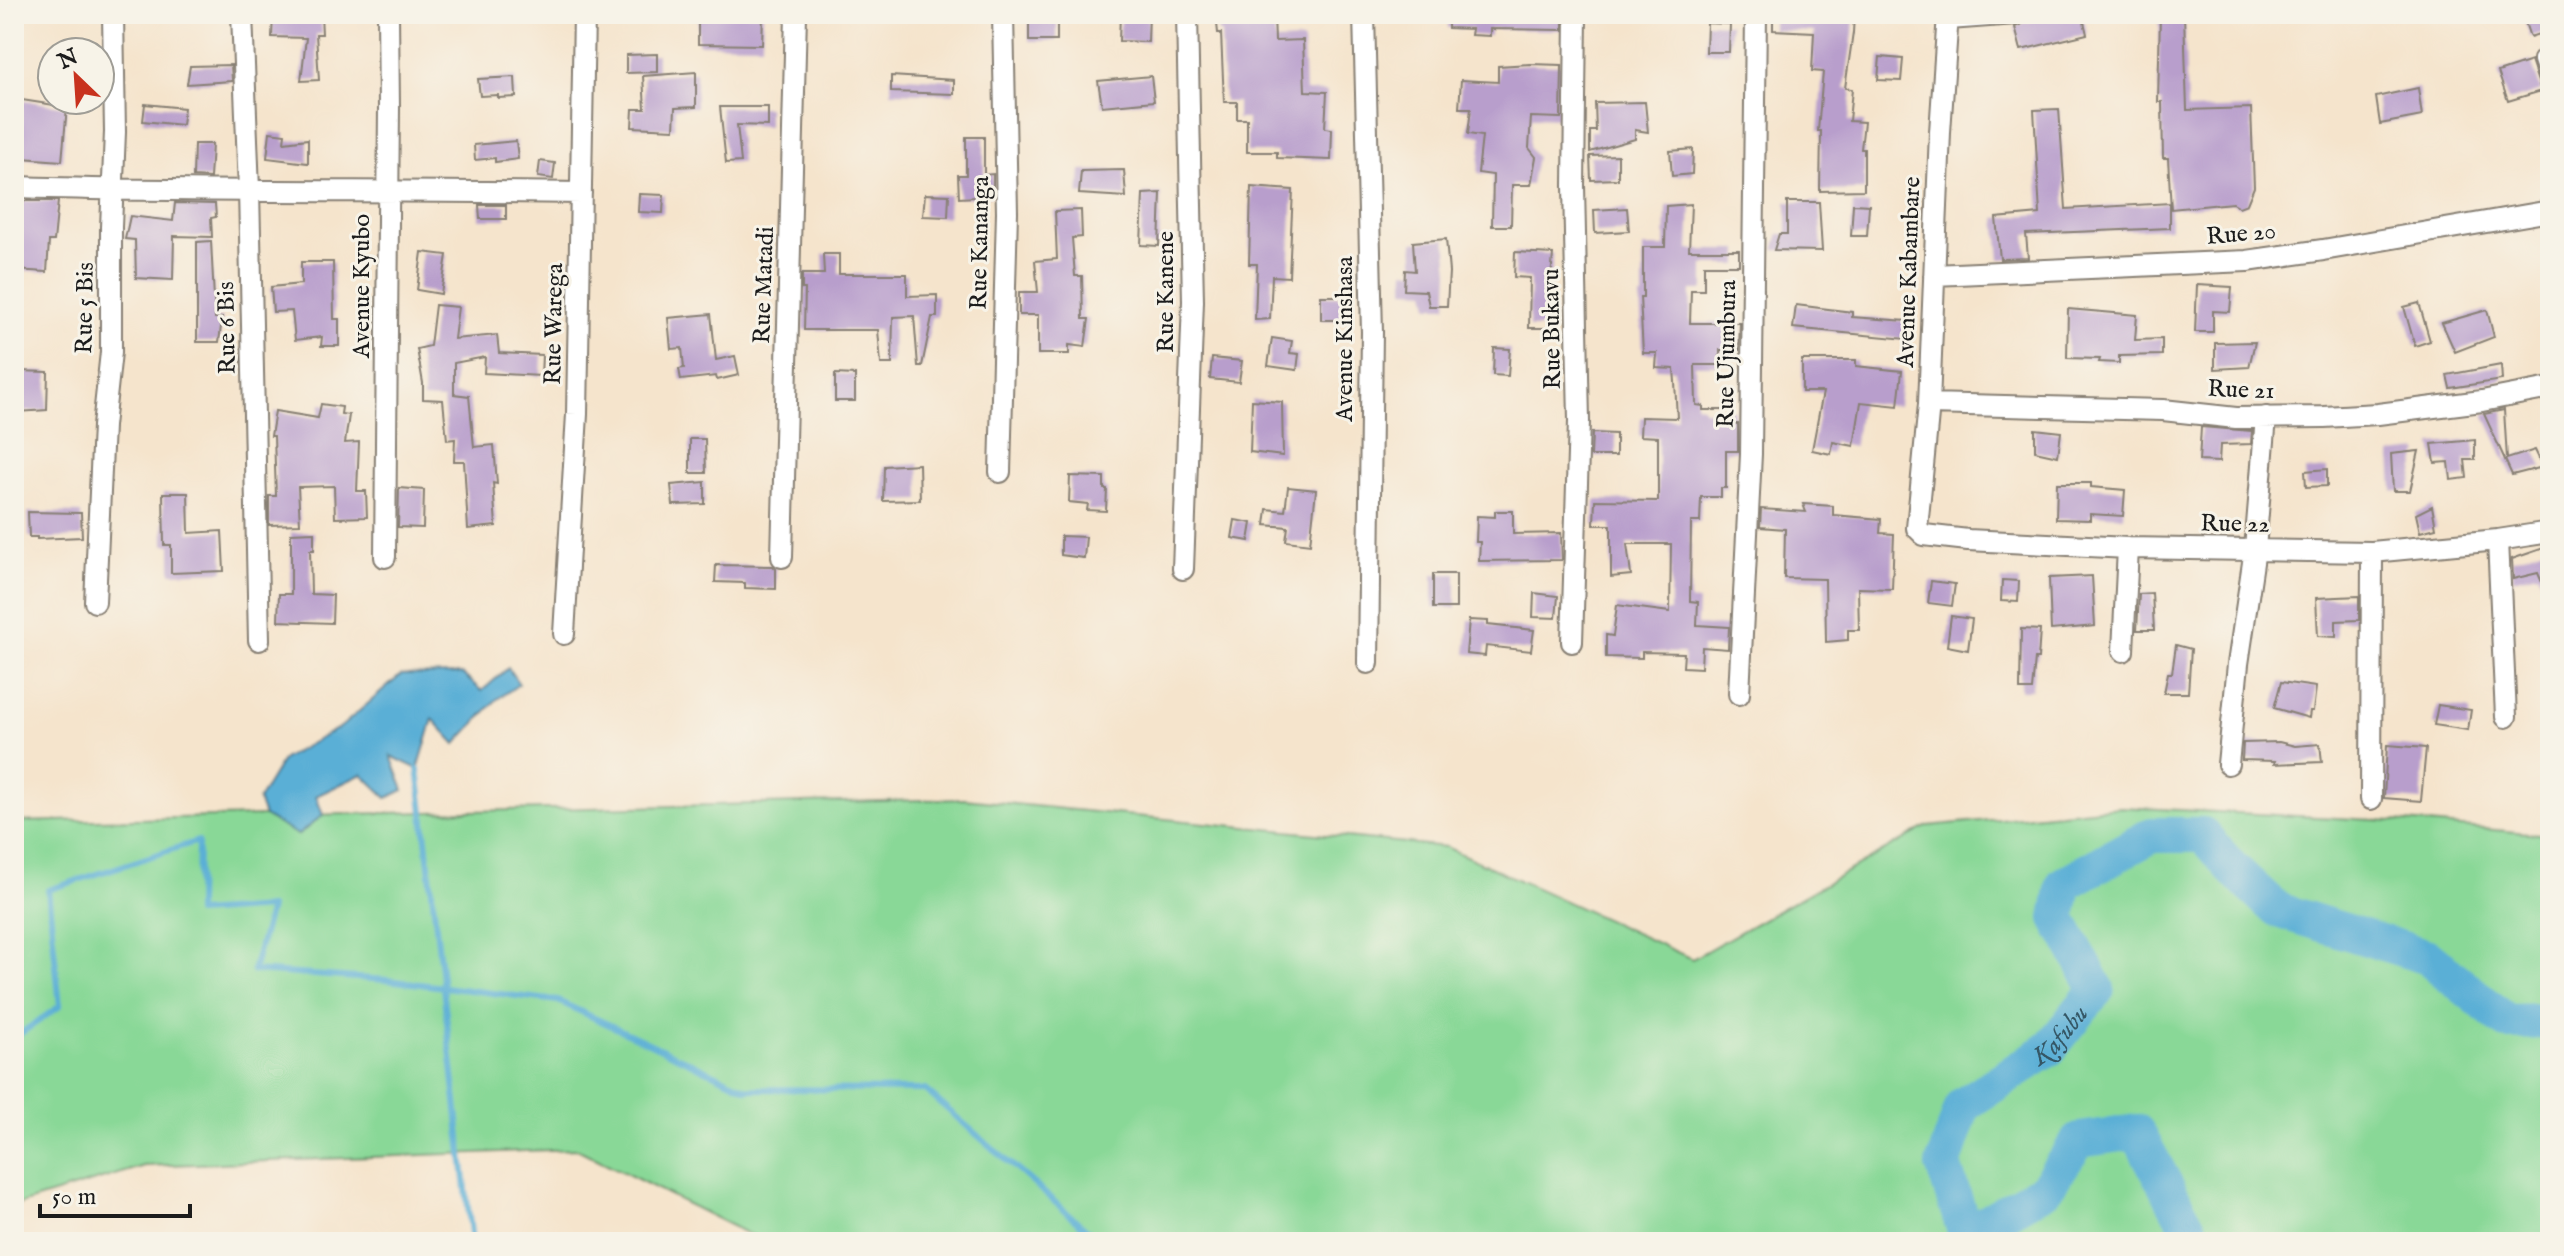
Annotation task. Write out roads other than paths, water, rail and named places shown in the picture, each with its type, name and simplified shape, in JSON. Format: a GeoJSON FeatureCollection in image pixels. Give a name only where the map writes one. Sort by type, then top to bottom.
{"type":"FeatureCollection","features":[{"type":"Feature","properties":{"kind":"street","name":"Rue 5 Bis"},"geometry":{"type":"LineString","coordinates":[[95,602],[103,426],[111,352],[113,14]]}},
{"type":"Feature","properties":{"kind":"street","name":"Rue 6 Bis"},"geometry":{"type":"LineString","coordinates":[[242,14],[259,640]]}},
{"type":"Feature","properties":{"kind":"street","name":"Avenue Kyubo"},"geometry":{"type":"LineString","coordinates":[[385,557],[388,14]]}},
{"type":"Feature","properties":{"kind":"street","name":"Rue Warega"},"geometry":{"type":"LineString","coordinates":[[564,634],[577,414],[584,14]]}},
{"type":"Feature","properties":{"kind":"street","name":"Rue Matadi"},"geometry":{"type":"LineString","coordinates":[[782,557],[796,14]]}},
{"type":"Feature","properties":{"kind":"street","name":"Rue Kananga"},"geometry":{"type":"LineString","coordinates":[[1000,472],[1007,212],[1003,14]]}},
{"type":"Feature","properties":{"kind":"street","name":"Rue Kanene"},"geometry":{"type":"LineString","coordinates":[[1183,569],[1193,301],[1187,14]]}},
{"type":"Feature","properties":{"kind":"street","name":"Avenue Kinshasa"},"geometry":{"type":"LineString","coordinates":[[1364,14],[1372,332],[1368,663]]}},
{"type":"Feature","properties":{"kind":"street","name":"Rue Bukavu"},"geometry":{"type":"LineString","coordinates":[[1572,642],[1579,421],[1574,186],[1576,14]]}},
{"type":"Feature","properties":{"kind":"street","name":"Rue Ujumbura"},"geometry":{"type":"LineString","coordinates":[[1739,694],[1751,454],[1756,14]]}},
{"type":"Feature","properties":{"kind":"street"},"geometry":{"type":"LineString","coordinates":[[1948,17],[2016,14]]}},
{"type":"Feature","properties":{"kind":"street","name":"Avenue Kabambare"},"geometry":{"type":"LineString","coordinates":[[1919,532],[1929,404],[1948,17]]}},
{"type":"Feature","properties":{"kind":"street"},"geometry":{"type":"LineString","coordinates":[[2550,53],[2544,60],[2550,78]]}},
{"type":"Feature","properties":{"kind":"street"},"geometry":{"type":"LineString","coordinates":[[14,187],[581,193]]}},
{"type":"Feature","properties":{"kind":"street","name":"Rue 20"},"geometry":{"type":"LineString","coordinates":[[1934,275],[2247,261],[2550,211]]}},
{"type":"Feature","properties":{"kind":"street","name":"Rue 21"},"geometry":{"type":"LineString","coordinates":[[1929,404],[2163,410],[2236,418],[2378,414],[2482,401],[2550,388]]}},
{"type":"Feature","properties":{"kind":"street"},"geometry":{"type":"LineString","coordinates":[[2228,764],[2238,664],[2255,549],[2266,417]]}},
{"type":"Feature","properties":{"kind":"street","name":"Rue 22"},"geometry":{"type":"LineString","coordinates":[[1919,532],[1968,540],[2128,548],[2372,552],[2550,532]]}},
{"type":"Feature","properties":{"kind":"street"},"geometry":{"type":"LineString","coordinates":[[2498,540],[2506,717]]}},
{"type":"Feature","properties":{"kind":"street"},"geometry":{"type":"LineString","coordinates":[[2123,651],[2128,548]]}},
{"type":"Feature","properties":{"kind":"street"},"geometry":{"type":"LineString","coordinates":[[2371,799],[2372,552]]}},
{"type":"Feature","properties":{"kind":"water"},"geometry":{"type":"Polygon","coordinates":[[[508,668],[519,684],[496,700],[456,744],[433,719],[418,769],[391,756],[404,790],[387,798],[362,774],[316,796],[323,815],[298,835],[264,816],[258,800],[283,759],[342,726],[401,675],[462,674],[482,691],[508,668]]]}},
{"type":"Feature","properties":{"kind":"waterway"},"geometry":{"type":"LineString","coordinates":[[418,769],[472,1242]]}},
{"type":"Feature","properties":{"kind":"waterway","name":"Kafubu"},"geometry":{"type":"LineString","coordinates":[[2196,1242],[2137,1132],[2079,1140],[2045,1189],[1966,1234],[1943,1165],[1963,1105],[2049,1049],[2097,989],[2058,918],[2064,884],[2152,835],[2203,835],[2231,867],[2277,910],[2428,957],[2507,1022],[2550,1021]]}},
{"type":"Feature","properties":{"kind":"waterway"},"geometry":{"type":"LineString","coordinates":[[14,1038],[60,1006],[48,890],[198,841],[197,913],[270,908],[253,971],[387,980],[558,1001],[747,1089],[925,1090],[1101,1242]]}},
{"type":"Feature","properties":{"kind":"waterway"},"geometry":{"type":"LineString","coordinates":[[1955,1242],[1966,1234]]}}]}
